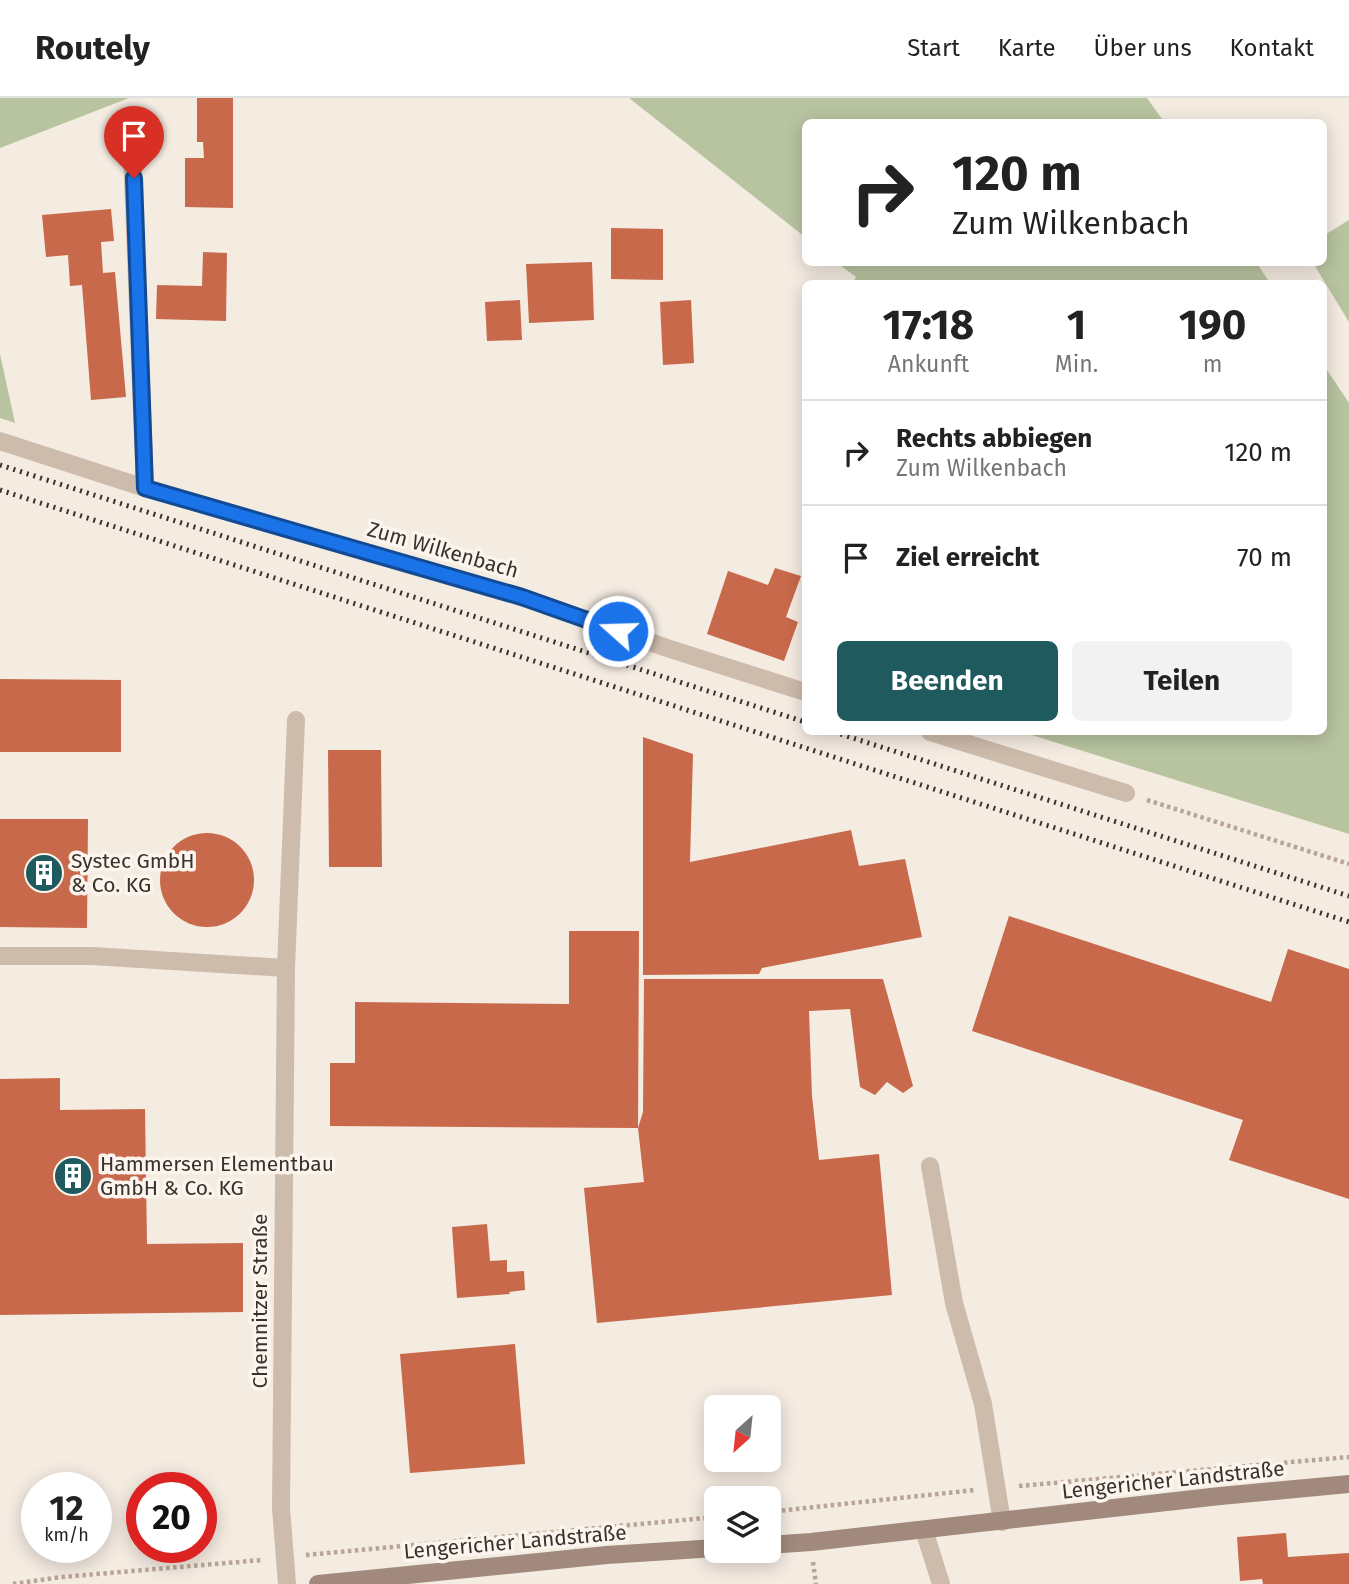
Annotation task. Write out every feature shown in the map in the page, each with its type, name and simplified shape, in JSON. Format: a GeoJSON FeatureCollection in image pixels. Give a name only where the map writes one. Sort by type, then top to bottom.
{"type":"FeatureCollection","features":[{"type":"Feature","properties":{"kind":"main road","name":"Lengericher Landstraße"},"geometry":{"type":"LineString","coordinates":[[781,1544],[1349,1484]]}},
{"type":"Feature","properties":{"kind":"main road","name":"Lengericher Landstraße"},"geometry":{"type":"LineString","coordinates":[[318,1584],[607,1555],[704,1549]]}},
{"type":"Feature","properties":{"kind":"street"},"geometry":{"type":"LineString","coordinates":[[131,126],[145,488]]}},
{"type":"Feature","properties":{"kind":"street","name":"Zum Wilkenbach"},"geometry":{"type":"LineString","coordinates":[[0,440],[145,488],[522,597],[667,648],[802,691]]}},
{"type":"Feature","properties":{"kind":"street","name":"Chemnitzer Straße"},"geometry":{"type":"LineString","coordinates":[[287,1584],[281,1508],[286,968],[296,720]]}},
{"type":"Feature","properties":{"kind":"street"},"geometry":{"type":"LineString","coordinates":[[940,735],[1126,793]]}},
{"type":"Feature","properties":{"kind":"street"},"geometry":{"type":"LineString","coordinates":[[0,956],[92,956],[286,968]]}},
{"type":"Feature","properties":{"kind":"street"},"geometry":{"type":"LineString","coordinates":[[930,1166],[954,1303],[983,1404],[1002,1522]]}},
{"type":"Feature","properties":{"kind":"street"},"geometry":{"type":"LineString","coordinates":[[924,1530],[941,1584]]}},
{"type":"Feature","properties":{"kind":"path"},"geometry":{"type":"LineString","coordinates":[[1126,793],[1349,864]]}},
{"type":"Feature","properties":{"kind":"path"},"geometry":{"type":"LineString","coordinates":[[781,1511],[998,1488],[1349,1457]]}},
{"type":"Feature","properties":{"kind":"path"},"geometry":{"type":"LineString","coordinates":[[13,1584],[62,1577],[704,1518]]}},
{"type":"Feature","properties":{"kind":"green space"},"geometry":{"type":"Polygon","coordinates":[[[0,98],[129,98],[0,148],[0,98]]]}},
{"type":"Feature","properties":{"kind":"green space"},"geometry":{"type":"Polygon","coordinates":[[[629,98],[1147,98],[1162,119],[802,119],[802,235],[629,98]]]}},
{"type":"Feature","properties":{"kind":"green space"},"geometry":{"type":"Polygon","coordinates":[[[1349,220],[1349,322],[1327,286],[1327,280],[1323,280],[1315,266],[1327,266],[1327,234],[1349,220]]]}},
{"type":"Feature","properties":{"kind":"green space"},"geometry":{"type":"Polygon","coordinates":[[[841,266],[1259,266],[1268,280],[854,280],[856,277],[841,266]]]}},
{"type":"Feature","properties":{"kind":"green space"},"geometry":{"type":"Polygon","coordinates":[[[0,354],[15,423],[0,418],[0,354]]]}},
{"type":"Feature","properties":{"kind":"green space"},"geometry":{"type":"Polygon","coordinates":[[[1327,370],[1349,403],[1349,834],[1032,735],[1327,735],[1327,370]]]}},
{"type":"Feature","properties":{"kind":"building"},"geometry":{"type":"Polygon","coordinates":[[[197,98],[233,98],[233,208],[185,207],[185,158],[204,158],[203,142],[197,142],[197,98]]]}},
{"type":"Feature","properties":{"kind":"building"},"geometry":{"type":"Polygon","coordinates":[[[111,209],[114,241],[101,242],[103,273],[115,272],[126,397],[91,400],[82,285],[70,286],[68,255],[46,257],[42,215],[111,209]]]}},
{"type":"Feature","properties":{"kind":"building"},"geometry":{"type":"Polygon","coordinates":[[[611,228],[663,229],[663,280],[611,279],[611,228]]]}},
{"type":"Feature","properties":{"kind":"building"},"geometry":{"type":"Polygon","coordinates":[[[203,252],[227,253],[226,321],[156,319],[157,285],[202,286],[203,252]]]}},
{"type":"Feature","properties":{"kind":"building"},"geometry":{"type":"Polygon","coordinates":[[[592,262],[594,320],[529,323],[526,264],[592,262]]]}},
{"type":"Feature","properties":{"kind":"building"},"geometry":{"type":"Polygon","coordinates":[[[520,300],[522,340],[487,341],[485,302],[520,300]]]}},
{"type":"Feature","properties":{"kind":"building"},"geometry":{"type":"Polygon","coordinates":[[[691,300],[694,363],[663,365],[660,302],[691,300]]]}},
{"type":"Feature","properties":{"kind":"building"},"geometry":{"type":"Polygon","coordinates":[[[775,568],[801,576],[786,617],[798,622],[784,661],[707,634],[728,571],[768,585],[775,568]]]}},
{"type":"Feature","properties":{"kind":"building"},"geometry":{"type":"Polygon","coordinates":[[[0,679],[121,680],[121,752],[0,752],[0,679]]]}},
{"type":"Feature","properties":{"kind":"building"},"geometry":{"type":"Polygon","coordinates":[[[643,737],[693,754],[690,862],[851,830],[859,866],[905,859],[922,937],[762,968],[759,974],[643,975],[643,737]]]}},
{"type":"Feature","properties":{"kind":"building"},"geometry":{"type":"Polygon","coordinates":[[[328,750],[381,750],[382,867],[329,867],[328,750]]]}},
{"type":"Feature","properties":{"kind":"building","name":"Systec GmbH & Co. KG"},"geometry":{"type":"Polygon","coordinates":[[[0,819],[88,819],[87,928],[0,927],[0,819]]]}},
{"type":"Feature","properties":{"kind":"building"},"geometry":{"type":"Polygon","coordinates":[[[198,833],[216,833],[241,846],[251,862],[254,880],[251,898],[241,914],[216,927],[198,927],[173,914],[160,889],[160,871],[173,846],[198,833]]]}},
{"type":"Feature","properties":{"kind":"building"},"geometry":{"type":"Polygon","coordinates":[[[1009,916],[1271,1002],[1288,949],[1349,969],[1349,1199],[1229,1160],[1243,1120],[972,1031],[1009,916]]]}},
{"type":"Feature","properties":{"kind":"building"},"geometry":{"type":"Polygon","coordinates":[[[569,931],[639,931],[638,1128],[330,1126],[330,1063],[355,1063],[355,1002],[569,1004],[569,931]]]}},
{"type":"Feature","properties":{"kind":"building"},"geometry":{"type":"Polygon","coordinates":[[[644,979],[883,979],[913,1086],[903,1093],[887,1082],[875,1095],[860,1087],[850,1009],[809,1011],[812,1096],[819,1160],[879,1154],[892,1295],[597,1323],[584,1188],[644,1182],[638,1128],[643,1112],[644,979]]]}},
{"type":"Feature","properties":{"kind":"building","name":"Hammersen Elementbau GmbH & Co. KG"},"geometry":{"type":"Polygon","coordinates":[[[60,1078],[60,1110],[145,1109],[147,1244],[243,1243],[243,1312],[0,1315],[0,1079],[60,1078]]]}},
{"type":"Feature","properties":{"kind":"building"},"geometry":{"type":"Polygon","coordinates":[[[487,1224],[490,1261],[507,1260],[507,1272],[524,1271],[525,1290],[509,1292],[510,1294],[457,1298],[452,1227],[487,1224]]]}},
{"type":"Feature","properties":{"kind":"building"},"geometry":{"type":"Polygon","coordinates":[[[515,1344],[525,1464],[410,1473],[400,1354],[515,1344]]]}},
{"type":"Feature","properties":{"kind":"building"},"geometry":{"type":"Polygon","coordinates":[[[1286,1533],[1288,1557],[1349,1553],[1349,1584],[1263,1584],[1262,1579],[1240,1581],[1237,1537],[1286,1533]]]}},
{"type":"Feature","properties":{"kind":"railway"},"geometry":{"type":"LineString","coordinates":[[0,465],[802,721]]}},
{"type":"Feature","properties":{"kind":"railway"},"geometry":{"type":"LineString","coordinates":[[0,490],[1349,922]]}},
{"type":"Feature","properties":{"kind":"railway"},"geometry":{"type":"LineString","coordinates":[[843,735],[1349,896]]}},
{"type":"Feature","properties":{"kind":"place","name":"Systec GmbH & Co. KG"},"geometry":{"type":"Point","coordinates":[44,873]}},
{"type":"Feature","properties":{"kind":"place","name":"Hammersen Elementbau GmbH & Co. KG"},"geometry":{"type":"Point","coordinates":[73,1176]}},
{"type":"Feature","properties":{"kind":"route"},"geometry":{"type":"LineString","coordinates":[[134,178],[145,488],[522,597],[618,631]]}}]}
